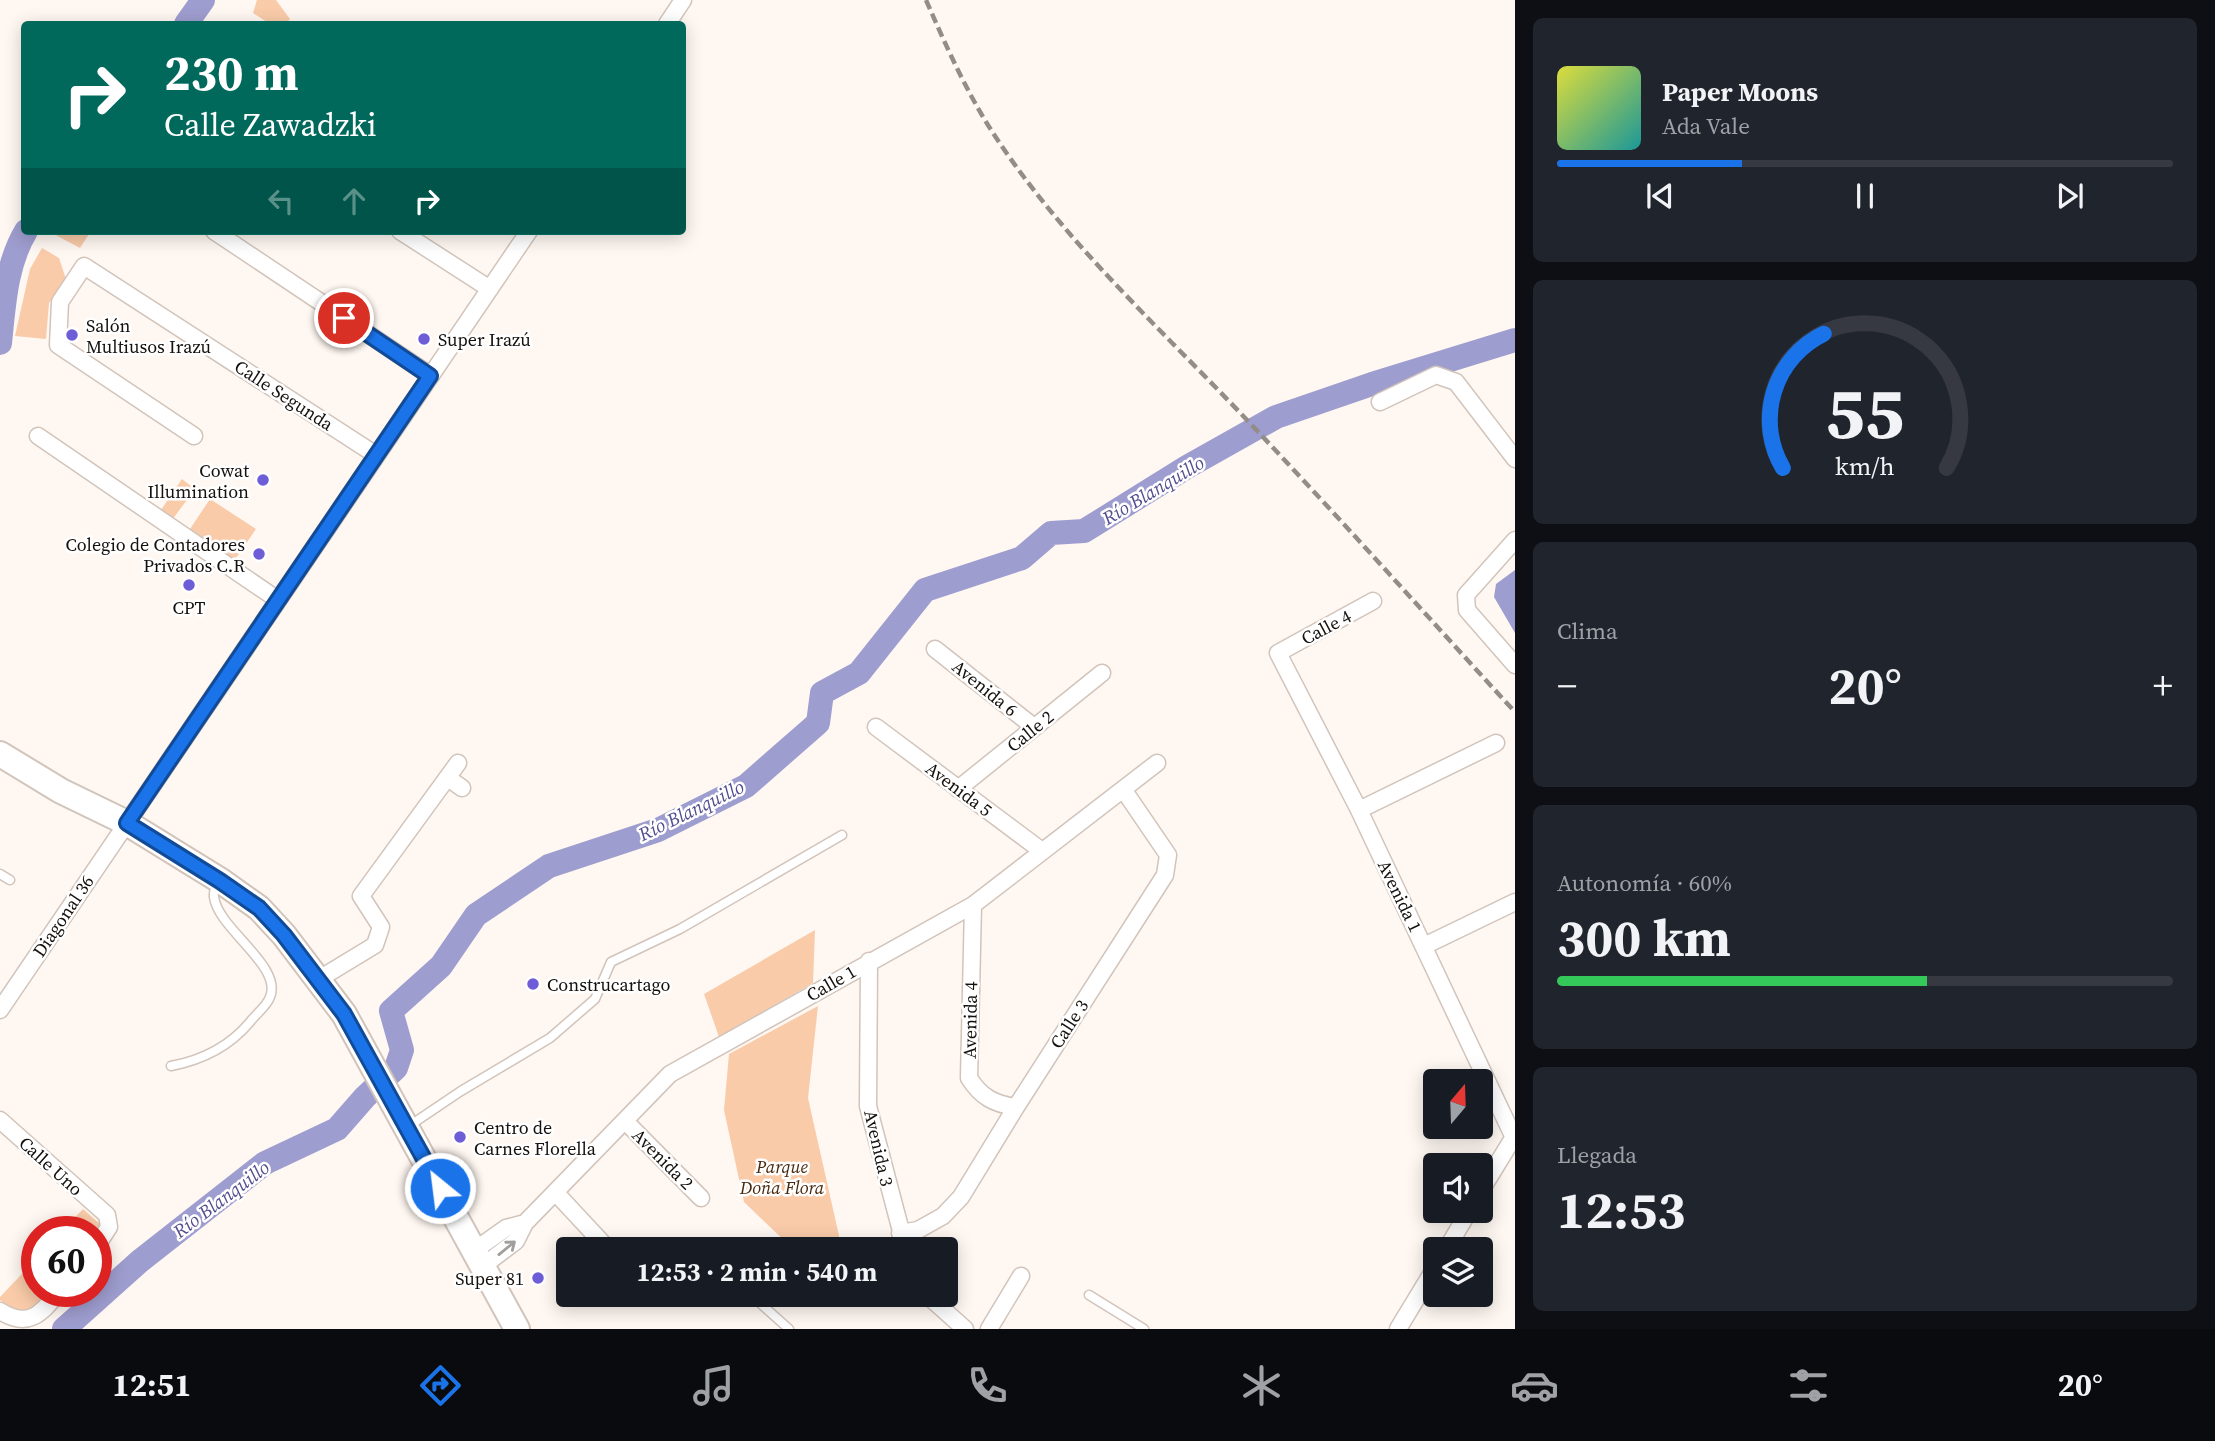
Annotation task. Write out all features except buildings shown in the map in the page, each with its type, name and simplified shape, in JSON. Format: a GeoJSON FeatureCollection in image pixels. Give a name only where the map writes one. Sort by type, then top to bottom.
{"type":"FeatureCollection","features":[{"type":"Feature","properties":{"kind":"main road"},"geometry":{"type":"LineString","coordinates":[[0,754],[61,791],[127,823],[218,879],[259,908],[319,979],[344,1014],[517,1329]]}},
{"type":"Feature","properties":{"kind":"street"},"geometry":{"type":"LineString","coordinates":[[669,21],[683,0]]}},
{"type":"Feature","properties":{"kind":"street"},"geometry":{"type":"LineString","coordinates":[[220,235],[430,376]]}},
{"type":"Feature","properties":{"kind":"street"},"geometry":{"type":"LineString","coordinates":[[406,235],[489,289]]}},
{"type":"Feature","properties":{"kind":"street","name":"Diagonal 36"},"geometry":{"type":"LineString","coordinates":[[0,1010],[526,235]]}},
{"type":"Feature","properties":{"kind":"street","name":"Calle Segunda"},"geometry":{"type":"LineString","coordinates":[[194,436],[58,345],[60,302],[84,266],[376,455]]}},
{"type":"Feature","properties":{"kind":"street"},"geometry":{"type":"LineString","coordinates":[[1380,402],[1436,375],[1456,382],[1515,458]]}},
{"type":"Feature","properties":{"kind":"street"},"geometry":{"type":"LineString","coordinates":[[38,436],[278,600]]}},
{"type":"Feature","properties":{"kind":"street"},"geometry":{"type":"LineString","coordinates":[[1515,540],[1466,596],[1467,610],[1515,665]]}},
{"type":"Feature","properties":{"kind":"street","name":"Calle 4"},"geometry":{"type":"LineString","coordinates":[[1278,653],[1373,601]]}},
{"type":"Feature","properties":{"kind":"street","name":"Avenida 6"},"geometry":{"type":"LineString","coordinates":[[935,649],[1034,727]]}},
{"type":"Feature","properties":{"kind":"street","name":"Avenida 1"},"geometry":{"type":"LineString","coordinates":[[1278,653],[1359,810],[1514,1138]]}},
{"type":"Feature","properties":{"kind":"street","name":"Calle 2"},"geometry":{"type":"LineString","coordinates":[[958,789],[1102,673]]}},
{"type":"Feature","properties":{"kind":"street","name":"Avenida 5"},"geometry":{"type":"LineString","coordinates":[[876,727],[1042,851]]}},
{"type":"Feature","properties":{"kind":"street"},"geometry":{"type":"LineString","coordinates":[[1359,810],[1496,743]]}},
{"type":"Feature","properties":{"kind":"street"},"geometry":{"type":"LineString","coordinates":[[319,979],[375,945],[381,927],[360,896],[458,763]]}},
{"type":"Feature","properties":{"kind":"street","name":"Calle 1"},"geometry":{"type":"LineString","coordinates":[[479,1258],[506,1228],[525,1223],[670,1074],[972,905],[1157,763]]}},
{"type":"Feature","properties":{"kind":"street"},"geometry":{"type":"LineString","coordinates":[[448,778],[462,788]]}},
{"type":"Feature","properties":{"kind":"street","name":"Calle 3"},"geometry":{"type":"LineString","coordinates":[[900,1233],[918,1230],[943,1216],[961,1197],[1165,875],[1168,855],[1123,789]]}},
{"type":"Feature","properties":{"kind":"street"},"geometry":{"type":"LineString","coordinates":[[1424,946],[1515,902]]}},
{"type":"Feature","properties":{"kind":"street","name":"Avenida 4"},"geometry":{"type":"LineString","coordinates":[[972,905],[969,1078],[978,1093],[998,1105],[1016,1107]]}},
{"type":"Feature","properties":{"kind":"street","name":"Avenida 3"},"geometry":{"type":"LineString","coordinates":[[869,961],[868,1106],[901,1237]]}},
{"type":"Feature","properties":{"kind":"street","name":"Calle Uno"},"geometry":{"type":"LineString","coordinates":[[0,1120],[107,1216]]}},
{"type":"Feature","properties":{"kind":"street","name":"Avenida 2"},"geometry":{"type":"LineString","coordinates":[[625,1121],[701,1198]]}},
{"type":"Feature","properties":{"kind":"street"},"geometry":{"type":"LineString","coordinates":[[1493,1171],[1514,1138]]}},
{"type":"Feature","properties":{"kind":"street"},"geometry":{"type":"LineString","coordinates":[[555,1192],[597,1237]]}},
{"type":"Feature","properties":{"kind":"street"},"geometry":{"type":"LineString","coordinates":[[989,1329],[1021,1276]]}},
{"type":"Feature","properties":{"kind":"street"},"geometry":{"type":"LineString","coordinates":[[1398,1329],[1423,1288]]}},
{"type":"Feature","properties":{"kind":"street"},"geometry":{"type":"LineString","coordinates":[[0,1311],[19,1324],[30,1323],[46,1307]]}},
{"type":"Feature","properties":{"kind":"street"},"geometry":{"type":"LineString","coordinates":[[940,1307],[965,1329]]}},
{"type":"Feature","properties":{"kind":"lane"},"geometry":{"type":"LineString","coordinates":[[401,1117],[461,1091],[550,1038],[595,999],[611,962],[680,929],[842,835]]}},
{"type":"Feature","properties":{"kind":"lane"},"geometry":{"type":"LineString","coordinates":[[0,874],[9,880]]}},
{"type":"Feature","properties":{"kind":"lane"},"geometry":{"type":"LineString","coordinates":[[172,1066],[220,1050],[242,1031],[270,997],[271,986],[264,965],[220,915],[213,895],[218,879]]}},
{"type":"Feature","properties":{"kind":"lane"},"geometry":{"type":"LineString","coordinates":[[1089,1295],[1144,1329]]}},
{"type":"Feature","properties":{"kind":"lane"},"geometry":{"type":"LineString","coordinates":[[764,1307],[789,1329]]}},
{"type":"Feature","properties":{"kind":"green space"},"geometry":{"type":"Polygon","coordinates":[[[257,0],[276,0],[290,19],[265,21],[253,13],[257,0]]]}},
{"type":"Feature","properties":{"kind":"green space"},"geometry":{"type":"Polygon","coordinates":[[[56,235],[88,235],[80,248],[56,235]]]}},
{"type":"Feature","properties":{"kind":"green space"},"geometry":{"type":"Polygon","coordinates":[[[42,248],[59,258],[66,279],[49,303],[46,339],[15,336],[30,269],[42,248]]]}},
{"type":"Feature","properties":{"kind":"green space"},"geometry":{"type":"Polygon","coordinates":[[[182,479],[195,489],[172,520],[159,513],[182,479]]]}},
{"type":"Feature","properties":{"kind":"green space"},"geometry":{"type":"Polygon","coordinates":[[[210,499],[256,529],[234,561],[188,532],[210,499]]]}},
{"type":"Feature","properties":{"kind":"green space"},"geometry":{"type":"Polygon","coordinates":[[[815,930],[813,983],[719,1037],[704,994],[815,930]]]}},
{"type":"Feature","properties":{"kind":"green space","name":"Parque Doña Flora"},"geometry":{"type":"Polygon","coordinates":[[[818,1006],[808,1098],[839,1237],[780,1237],[744,1202],[724,1110],[729,1054],[818,1006]]]}},
{"type":"Feature","properties":{"kind":"green space"},"geometry":{"type":"Polygon","coordinates":[[[83,1209],[91,1216],[76,1216],[83,1209]]]}},
{"type":"Feature","properties":{"kind":"green space"},"geometry":{"type":"Polygon","coordinates":[[[21,1275],[21,1307],[38,1307],[30,1316],[17,1316],[0,1297],[21,1275]]]}},
{"type":"Feature","properties":{"kind":"water"},"geometry":{"type":"Polygon","coordinates":[[[1515,570],[1515,633],[1494,597],[1496,584],[1515,570]]]}},
{"type":"Feature","properties":{"kind":"waterway"},"geometry":{"type":"LineString","coordinates":[[188,21],[203,0]]}},
{"type":"Feature","properties":{"kind":"waterway"},"geometry":{"type":"LineString","coordinates":[[0,343],[10,271],[24,235]]}},
{"type":"Feature","properties":{"kind":"waterway","name":"Río Blanquillo"},"geometry":{"type":"LineString","coordinates":[[64,1329],[140,1261],[265,1163],[337,1129],[365,1097],[396,1068],[402,1050],[391,1011],[441,966],[476,915],[549,866],[658,830],[746,786],[818,723],[822,693],[859,673],[925,590],[1022,558],[1051,533],[1084,531],[1187,467],[1276,417],[1515,340]]}},
{"type":"Feature","properties":{"kind":"railway"},"geometry":{"type":"LineString","coordinates":[[926,0],[959,72],[988,125],[1055,216],[1116,285],[1314,491],[1515,712]]}},
{"type":"Feature","properties":{"kind":"place","name":"Salón Multiusos Irazú"},"geometry":{"type":"Point","coordinates":[72,335]}},
{"type":"Feature","properties":{"kind":"place","name":"Super Irazú"},"geometry":{"type":"Point","coordinates":[424,339]}},
{"type":"Feature","properties":{"kind":"place","name":"Cowat Illumination"},"geometry":{"type":"Point","coordinates":[263,480]}},
{"type":"Feature","properties":{"kind":"place","name":"Colegio de Contadores Privados C.R"},"geometry":{"type":"Point","coordinates":[259,554]}},
{"type":"Feature","properties":{"kind":"place","name":"CPT"},"geometry":{"type":"Point","coordinates":[189,585]}},
{"type":"Feature","properties":{"kind":"place","name":"Construcartago"},"geometry":{"type":"Point","coordinates":[533,984]}},
{"type":"Feature","properties":{"kind":"place","name":"Centro de Carnes Florella"},"geometry":{"type":"Point","coordinates":[460,1137]}},
{"type":"Feature","properties":{"kind":"place","name":"Super 81"},"geometry":{"type":"Point","coordinates":[538,1278]}},
{"type":"Feature","properties":{"kind":"route"},"geometry":{"type":"LineString","coordinates":[[344,318],[430,376],[127,823],[259,908],[284,935],[344,1014],[440,1188]]}}]}
